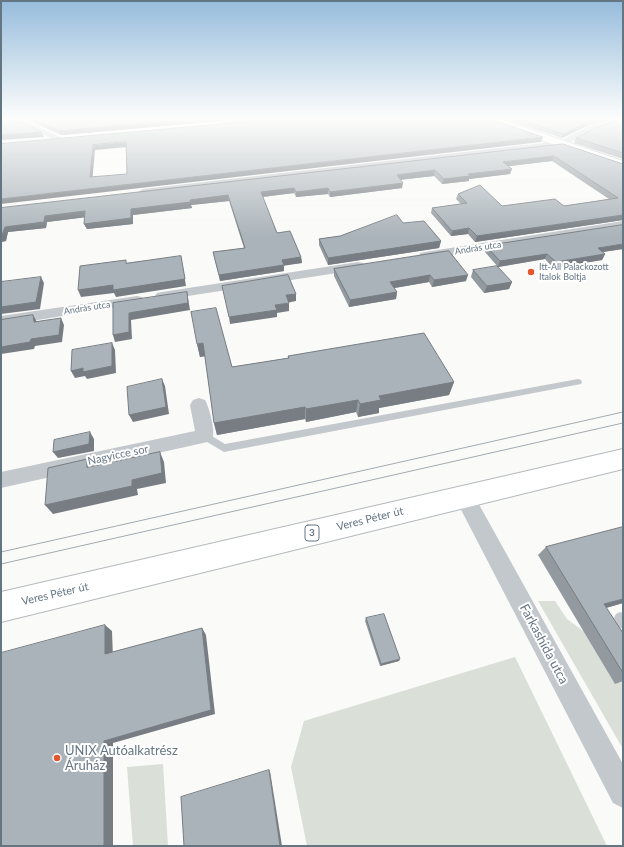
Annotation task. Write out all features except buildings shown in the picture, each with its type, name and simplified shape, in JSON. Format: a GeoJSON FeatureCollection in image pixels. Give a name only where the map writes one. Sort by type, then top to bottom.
{"type":"FeatureCollection","features":[{"type":"Feature","properties":{"kind":"main road"},"geometry":{"type":"LineString","coordinates":[[606,159],[622,164]]}},
{"type":"Feature","properties":{"kind":"main road","name":"Veres Péter út"},"geometry":{"type":"LineString","coordinates":[[1,607],[623,459]]}},
{"type":"Feature","properties":{"kind":"street"},"geometry":{"type":"LineString","coordinates":[[136,192],[433,159]]}},
{"type":"Feature","properties":{"kind":"street","name":"András utca"},"geometry":{"type":"LineString","coordinates":[[413,258],[623,225]]}},
{"type":"Feature","properties":{"kind":"street","name":"András utca"},"geometry":{"type":"LineString","coordinates":[[1,321],[374,264]]}},
{"type":"Feature","properties":{"kind":"street"},"geometry":{"type":"LineString","coordinates":[[199,405],[205,436]]}},
{"type":"Feature","properties":{"kind":"street","name":"Nagyicce sor"},"geometry":{"type":"LineString","coordinates":[[1,480],[205,436]]}},
{"type":"Feature","properties":{"kind":"street","name":"Farkashida utca"},"geometry":{"type":"LineString","coordinates":[[464,496],[619,778]]}},
{"type":"Feature","properties":{"kind":"lane"},"geometry":{"type":"LineString","coordinates":[[205,436],[224,448],[578,382]]}},
{"type":"Feature","properties":{"kind":"shaded area"},"geometry":{"type":"Polygon","coordinates":[[[538,601],[555,601],[567,619],[598,642],[623,680],[623,749],[538,601]]]}},
{"type":"Feature","properties":{"kind":"shaded area"},"geometry":{"type":"Polygon","coordinates":[[[515,657],[607,846],[307,846],[291,767],[304,721],[515,657]]]}},
{"type":"Feature","properties":{"kind":"shaded area"},"geometry":{"type":"Polygon","coordinates":[[[163,764],[168,846],[133,846],[127,767],[163,764]]]}},
{"type":"Feature","properties":{"kind":"tram line"},"geometry":{"type":"LineString","coordinates":[[1,552],[623,412]]}},
{"type":"Feature","properties":{"kind":"tram line"},"geometry":{"type":"LineString","coordinates":[[1,564],[623,423]]}},
{"type":"Feature","properties":{"kind":"place","name":"Itt-All Palackozott Italok Boltja"},"geometry":{"type":"Point","coordinates":[531,272]}},
{"type":"Feature","properties":{"kind":"place","name":"UNIX Autóalkatrész Áruház"},"geometry":{"type":"Point","coordinates":[57,758]}}]}
